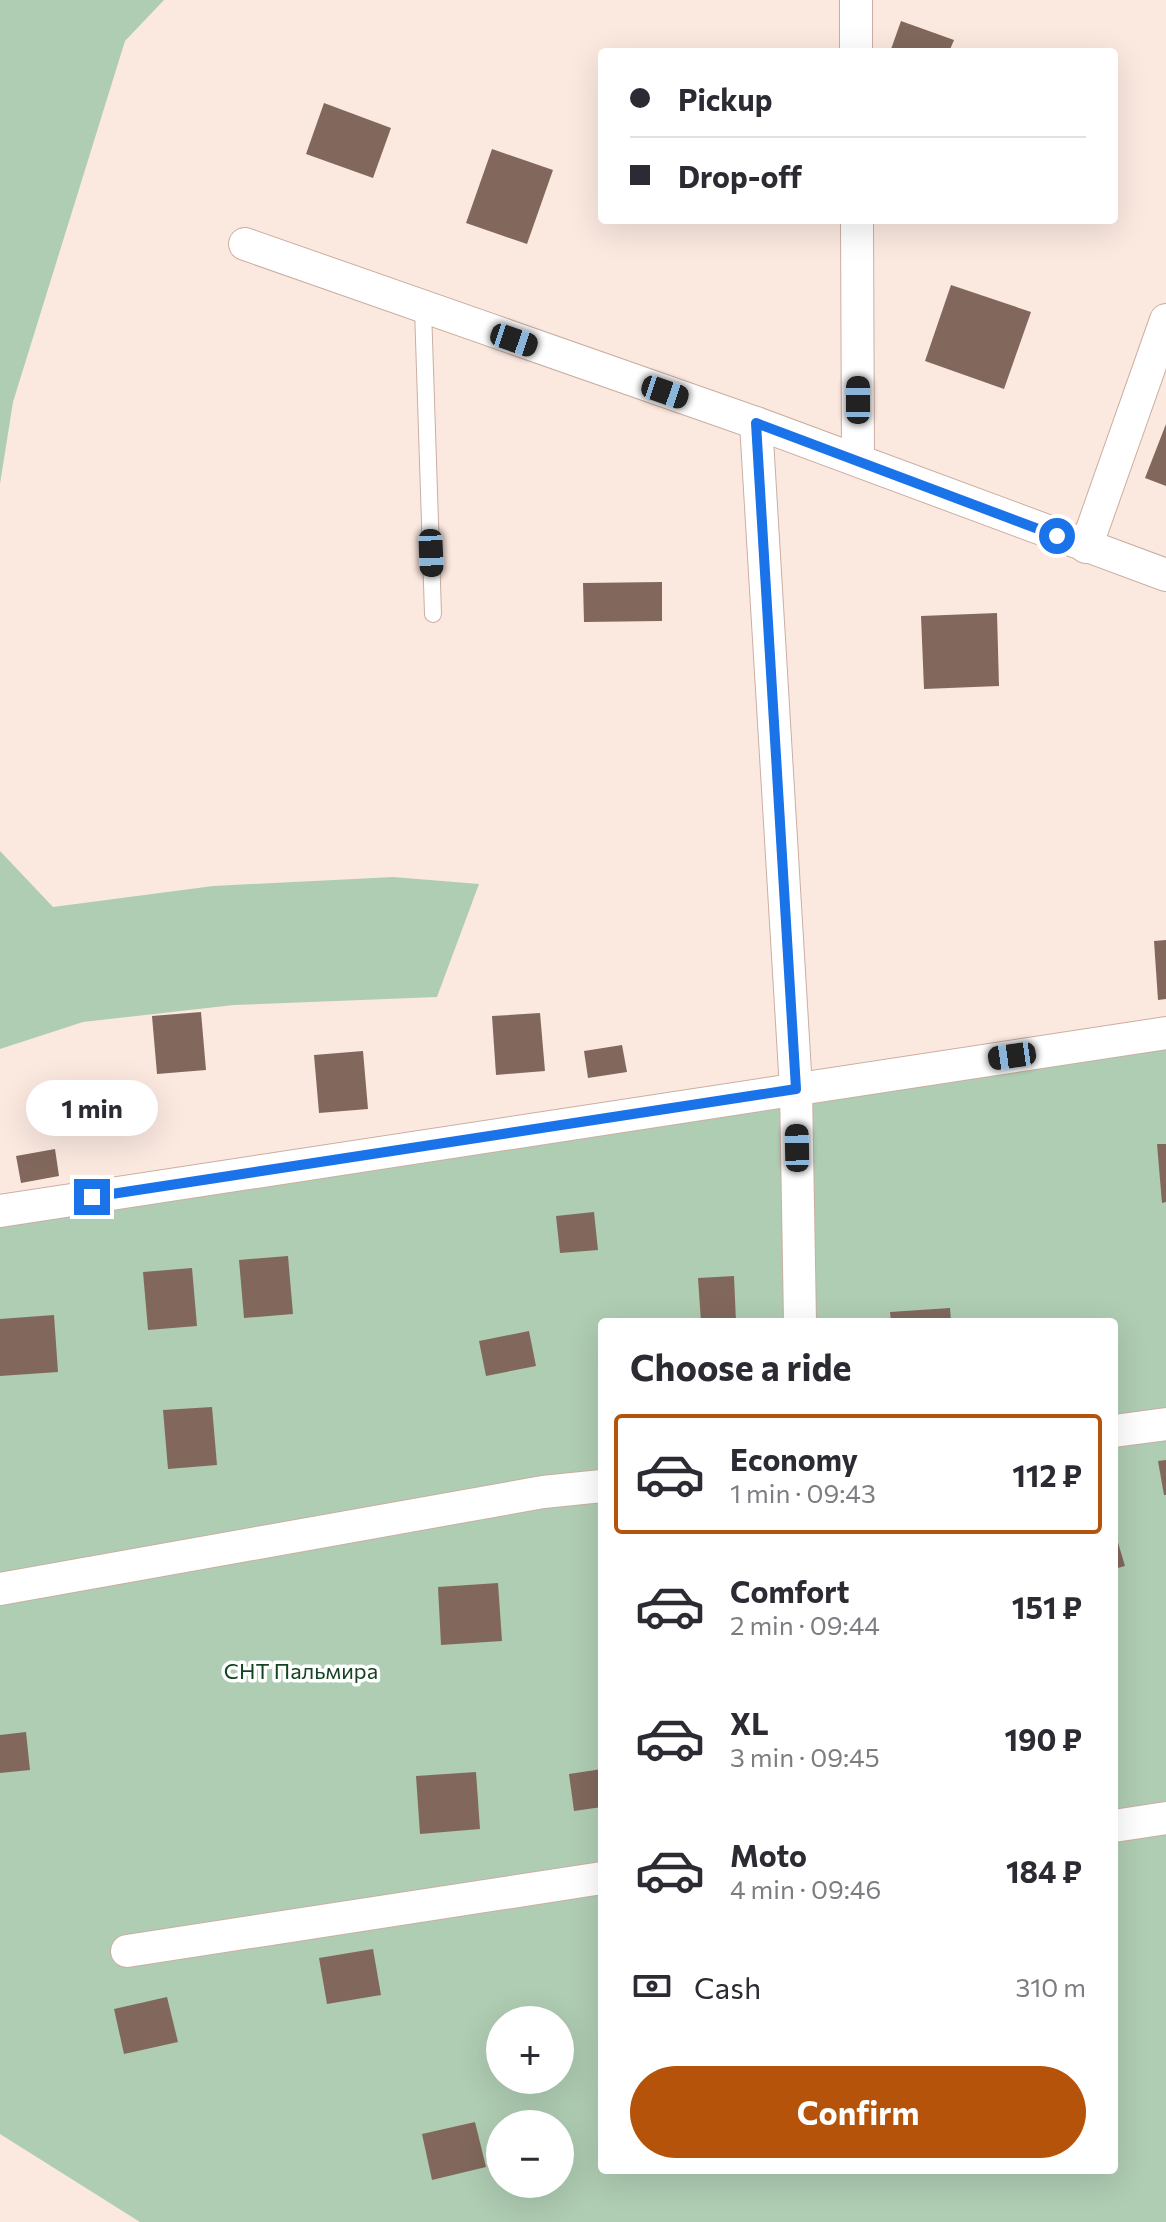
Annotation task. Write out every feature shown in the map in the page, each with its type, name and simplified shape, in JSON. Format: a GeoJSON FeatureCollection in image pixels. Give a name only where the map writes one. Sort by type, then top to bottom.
{"type":"FeatureCollection","features":[{"type":"Feature","properties":{"kind":"street"},"geometry":{"type":"LineString","coordinates":[[856,0],[856,48]]}},
{"type":"Feature","properties":{"kind":"street"},"geometry":{"type":"LineString","coordinates":[[857,224],[858,460]]}},
{"type":"Feature","properties":{"kind":"street"},"geometry":{"type":"LineString","coordinates":[[245,244],[423,309],[756,423],[1166,575]]}},
{"type":"Feature","properties":{"kind":"street"},"geometry":{"type":"LineString","coordinates":[[1086,547],[1166,320]]}},
{"type":"Feature","properties":{"kind":"street"},"geometry":{"type":"LineString","coordinates":[[756,423],[796,1089],[800,1318]]}},
{"type":"Feature","properties":{"kind":"street"},"geometry":{"type":"LineString","coordinates":[[0,1211],[1166,1033]]}},
{"type":"Feature","properties":{"kind":"street"},"geometry":{"type":"LineString","coordinates":[[1118,1430],[1166,1424]]}},
{"type":"Feature","properties":{"kind":"street"},"geometry":{"type":"LineString","coordinates":[[0,1589],[543,1492],[598,1486]]}},
{"type":"Feature","properties":{"kind":"street"},"geometry":{"type":"LineString","coordinates":[[1118,1825],[1166,1818]]}},
{"type":"Feature","properties":{"kind":"street"},"geometry":{"type":"LineString","coordinates":[[127,1951],[598,1879]]}},
{"type":"Feature","properties":{"kind":"lane"},"geometry":{"type":"LineString","coordinates":[[423,309],[433,614]]}},
{"type":"Feature","properties":{"kind":"green space"},"geometry":{"type":"Polygon","coordinates":[[[0,0],[164,0],[125,41],[13,402],[0,484],[0,0]]]}},
{"type":"Feature","properties":{"kind":"green space"},"geometry":{"type":"Polygon","coordinates":[[[0,851],[53,907],[213,886],[393,877],[479,884],[437,997],[234,1005],[83,1022],[0,1049],[0,851]]]}},
{"type":"Feature","properties":{"kind":"green space","name":"СНТ Пальмира"},"geometry":{"type":"Polygon","coordinates":[[[1166,1048],[1166,2222],[140,2222],[0,2134],[0,1218],[1166,1048]]]}},
{"type":"Feature","properties":{"kind":"building"},"geometry":{"type":"Polygon","coordinates":[[[901,21],[954,40],[951,48],[891,48],[901,21]]]}},
{"type":"Feature","properties":{"kind":"building"},"geometry":{"type":"Polygon","coordinates":[[[324,103],[391,128],[373,178],[306,154],[324,103]]]}},
{"type":"Feature","properties":{"kind":"building"},"geometry":{"type":"Polygon","coordinates":[[[492,149],[553,170],[527,244],[466,223],[492,149]]]}},
{"type":"Feature","properties":{"kind":"building"},"geometry":{"type":"Polygon","coordinates":[[[951,285],[1031,312],[1004,389],[925,361],[951,285]]]}},
{"type":"Feature","properties":{"kind":"building"},"geometry":{"type":"Polygon","coordinates":[[[1166,424],[1166,486],[1145,478],[1166,424]]]}},
{"type":"Feature","properties":{"kind":"building"},"geometry":{"type":"Polygon","coordinates":[[[662,582],[662,621],[584,622],[583,583],[662,582]]]}},
{"type":"Feature","properties":{"kind":"building"},"geometry":{"type":"Polygon","coordinates":[[[997,613],[999,686],[924,689],[921,616],[997,613]]]}},
{"type":"Feature","properties":{"kind":"building"},"geometry":{"type":"Polygon","coordinates":[[[1166,940],[1166,999],[1158,1000],[1154,941],[1166,940]]]}},
{"type":"Feature","properties":{"kind":"building"},"geometry":{"type":"Polygon","coordinates":[[[201,1012],[206,1070],[157,1074],[152,1016],[201,1012]]]}},
{"type":"Feature","properties":{"kind":"building"},"geometry":{"type":"Polygon","coordinates":[[[540,1013],[545,1071],[496,1075],[492,1016],[540,1013]]]}},
{"type":"Feature","properties":{"kind":"building"},"geometry":{"type":"Polygon","coordinates":[[[622,1045],[627,1072],[588,1078],[584,1051],[622,1045]]]}},
{"type":"Feature","properties":{"kind":"building"},"geometry":{"type":"Polygon","coordinates":[[[363,1051],[368,1109],[319,1113],[314,1055],[363,1051]]]}},
{"type":"Feature","properties":{"kind":"building"},"geometry":{"type":"Polygon","coordinates":[[[1157,1144],[1166,1144],[1166,1202],[1162,1203],[1157,1144]]]}},
{"type":"Feature","properties":{"kind":"building"},"geometry":{"type":"Polygon","coordinates":[[[55,1149],[59,1176],[21,1183],[16,1156],[55,1149]]]}},
{"type":"Feature","properties":{"kind":"building"},"geometry":{"type":"Polygon","coordinates":[[[594,1212],[598,1250],[560,1253],[556,1216],[594,1212]]]}},
{"type":"Feature","properties":{"kind":"building"},"geometry":{"type":"Polygon","coordinates":[[[288,1256],[293,1314],[244,1318],[239,1260],[288,1256]]]}},
{"type":"Feature","properties":{"kind":"building"},"geometry":{"type":"Polygon","coordinates":[[[192,1268],[197,1326],[148,1330],[143,1272],[192,1268]]]}},
{"type":"Feature","properties":{"kind":"building"},"geometry":{"type":"Polygon","coordinates":[[[734,1276],[736,1318],[701,1318],[698,1278],[734,1276]]]}},
{"type":"Feature","properties":{"kind":"building"},"geometry":{"type":"Polygon","coordinates":[[[950,1308],[951,1318],[891,1318],[890,1312],[950,1308]]]}},
{"type":"Feature","properties":{"kind":"building"},"geometry":{"type":"Polygon","coordinates":[[[54,1315],[58,1372],[0,1376],[0,1319],[54,1315]]]}},
{"type":"Feature","properties":{"kind":"building"},"geometry":{"type":"Polygon","coordinates":[[[529,1331],[536,1366],[486,1376],[479,1341],[529,1331]]]}},
{"type":"Feature","properties":{"kind":"building"},"geometry":{"type":"Polygon","coordinates":[[[212,1407],[217,1465],[168,1469],[163,1410],[212,1407]]]}},
{"type":"Feature","properties":{"kind":"building"},"geometry":{"type":"Polygon","coordinates":[[[1166,1460],[1166,1495],[1164,1495],[1158,1461],[1166,1460]]]}},
{"type":"Feature","properties":{"kind":"building"},"geometry":{"type":"Polygon","coordinates":[[[1118,1542],[1125,1566],[1118,1568],[1118,1542]]]}},
{"type":"Feature","properties":{"kind":"building"},"geometry":{"type":"Polygon","coordinates":[[[498,1583],[502,1641],[441,1645],[438,1587],[498,1583]]]}},
{"type":"Feature","properties":{"kind":"building"},"geometry":{"type":"Polygon","coordinates":[[[26,1732],[30,1770],[0,1773],[0,1735],[26,1732]]]}},
{"type":"Feature","properties":{"kind":"building"},"geometry":{"type":"Polygon","coordinates":[[[598,1770],[598,1808],[574,1811],[569,1774],[598,1770]]]}},
{"type":"Feature","properties":{"kind":"building"},"geometry":{"type":"Polygon","coordinates":[[[476,1772],[480,1829],[420,1834],[416,1776],[476,1772]]]}},
{"type":"Feature","properties":{"kind":"building"},"geometry":{"type":"Polygon","coordinates":[[[373,1949],[381,1995],[327,2004],[319,1958],[373,1949]]]}},
{"type":"Feature","properties":{"kind":"building"},"geometry":{"type":"Polygon","coordinates":[[[167,1997],[178,2042],[124,2054],[114,2009],[167,1997]]]}},
{"type":"Feature","properties":{"kind":"building"},"geometry":{"type":"Polygon","coordinates":[[[475,2122],[486,2167],[432,2180],[422,2134],[475,2122]]]}},
{"type":"Feature","properties":{"kind":"route"},"geometry":{"type":"LineString","coordinates":[[92,1197],[796,1089],[756,423],[1057,536]]}}]}
